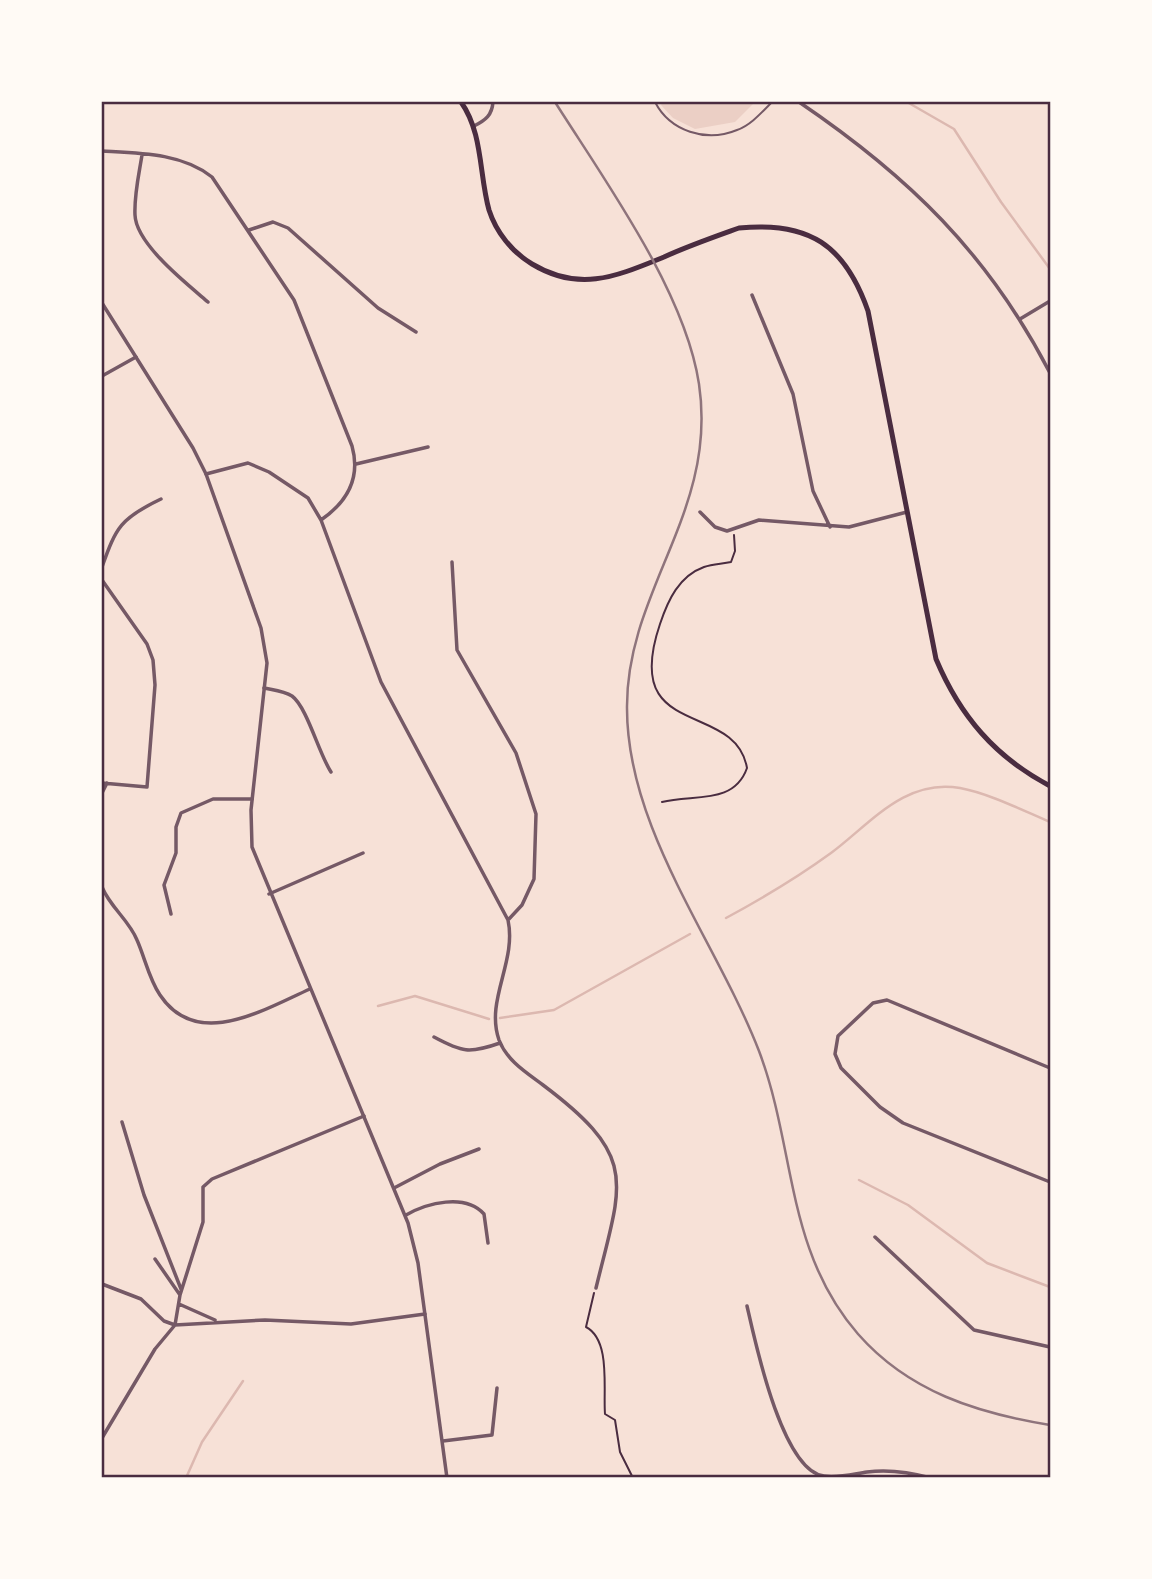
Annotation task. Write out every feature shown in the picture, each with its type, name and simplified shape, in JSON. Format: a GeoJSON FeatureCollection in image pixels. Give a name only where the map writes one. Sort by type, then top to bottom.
{"type":"FeatureCollection","features":[{"type":"Feature","properties":{"kind":"highway"},"geometry":{"type":"LineString","coordinates":[[461,102],[474,126],[490,213],[498,230],[524,259],[545,272],[568,278],[594,280],[620,276],[739,228],[760,226],[780,227],[808,234],[840,256],[855,279],[868,312],[930,631],[948,686],[965,714],[999,753],[1028,774],[1051,786]]}},
{"type":"Feature","properties":{"kind":"street"},"geometry":{"type":"LineString","coordinates":[[474,126],[485,121],[492,111],[493,102]]}},
{"type":"Feature","properties":{"kind":"street"},"geometry":{"type":"LineString","coordinates":[[799,102],[876,156],[918,193],[974,254],[1020,319],[1051,373]]}},
{"type":"Feature","properties":{"kind":"street"},"geometry":{"type":"LineString","coordinates":[[102,151],[180,160],[201,168],[212,177],[294,300],[352,446],[356,464],[349,492],[335,510],[321,520]]}},
{"type":"Feature","properties":{"kind":"street"},"geometry":{"type":"LineString","coordinates":[[142,155],[135,210],[137,227],[183,281],[208,302]]}},
{"type":"Feature","properties":{"kind":"street"},"geometry":{"type":"LineString","coordinates":[[249,230],[273,222],[288,228],[378,308],[416,332]]}},
{"type":"Feature","properties":{"kind":"street"},"geometry":{"type":"LineString","coordinates":[[752,295],[793,394],[813,491],[830,527]]}},
{"type":"Feature","properties":{"kind":"street"},"geometry":{"type":"LineString","coordinates":[[1020,319],[1051,301]]}},
{"type":"Feature","properties":{"kind":"street"},"geometry":{"type":"LineString","coordinates":[[102,303],[193,448],[206,474],[261,628],[266,655],[252,799],[252,847],[269,894],[406,1215],[418,1263],[447,1478]]}},
{"type":"Feature","properties":{"kind":"street"},"geometry":{"type":"LineString","coordinates":[[102,376],[136,357]]}},
{"type":"Feature","properties":{"kind":"street"},"geometry":{"type":"LineString","coordinates":[[356,464],[428,447]]}},
{"type":"Feature","properties":{"kind":"street"},"geometry":{"type":"LineString","coordinates":[[206,474],[235,464],[260,466],[299,490],[321,520],[386,693],[508,920],[510,955],[495,1010],[500,1042],[516,1065],[597,1131],[612,1158],[618,1195],[596,1289]]}},
{"type":"Feature","properties":{"kind":"street"},"geometry":{"type":"LineString","coordinates":[[102,567],[118,526],[139,510],[160,499]]}},
{"type":"Feature","properties":{"kind":"street"},"geometry":{"type":"LineString","coordinates":[[700,512],[720,530],[734,530],[759,520],[830,527],[859,526],[909,512]]}},
{"type":"Feature","properties":{"kind":"street"},"geometry":{"type":"LineString","coordinates":[[452,562],[457,650],[516,753],[536,814],[534,878],[522,905],[508,920]]}},
{"type":"Feature","properties":{"kind":"street"},"geometry":{"type":"LineString","coordinates":[[102,580],[147,644],[153,660],[155,685],[147,787],[104,782],[102,793]]}},
{"type":"Feature","properties":{"kind":"street"},"geometry":{"type":"LineString","coordinates":[[264,688],[287,694],[297,701],[320,755],[331,772]]}},
{"type":"Feature","properties":{"kind":"street"},"geometry":{"type":"LineString","coordinates":[[171,914],[163,892],[176,853],[176,827],[181,813],[214,799],[252,799]]}},
{"type":"Feature","properties":{"kind":"street"},"geometry":{"type":"LineString","coordinates":[[269,894],[363,853]]}},
{"type":"Feature","properties":{"kind":"street"},"geometry":{"type":"LineString","coordinates":[[102,887],[137,939],[159,993],[177,1012],[188,1018],[216,1024],[231,1022],[310,989]]}},
{"type":"Feature","properties":{"kind":"street"},"geometry":{"type":"LineString","coordinates":[[1051,1068],[887,1000],[873,1003],[848,1024],[838,1036],[835,1054],[841,1068],[880,1107],[903,1123],[1051,1182]]}},
{"type":"Feature","properties":{"kind":"street"},"geometry":{"type":"LineString","coordinates":[[435,1037],[460,1050],[478,1050],[500,1042]]}},
{"type":"Feature","properties":{"kind":"street"},"geometry":{"type":"LineString","coordinates":[[102,1438],[155,1349],[175,1325],[180,1292],[203,1222],[202,1189],[206,1183],[364,1116]]}},
{"type":"Feature","properties":{"kind":"street"},"geometry":{"type":"LineString","coordinates":[[122,1122],[144,1195],[180,1292]]}},
{"type":"Feature","properties":{"kind":"street"},"geometry":{"type":"LineString","coordinates":[[394,1188],[440,1164],[478,1149]]}},
{"type":"Feature","properties":{"kind":"street"},"geometry":{"type":"LineString","coordinates":[[406,1215],[433,1204],[473,1206],[485,1217],[488,1243]]}},
{"type":"Feature","properties":{"kind":"street"},"geometry":{"type":"LineString","coordinates":[[875,1237],[974,1330],[1051,1347]]}},
{"type":"Feature","properties":{"kind":"street"},"geometry":{"type":"LineString","coordinates":[[155,1259],[180,1292]]}},
{"type":"Feature","properties":{"kind":"street"},"geometry":{"type":"LineString","coordinates":[[102,1284],[141,1299],[164,1321],[175,1325],[265,1320],[351,1324],[425,1314]]}},
{"type":"Feature","properties":{"kind":"street"},"geometry":{"type":"LineString","coordinates":[[179,1304],[217,1322]]}},
{"type":"Feature","properties":{"kind":"street"},"geometry":{"type":"LineString","coordinates":[[747,1306],[766,1386],[792,1443],[810,1469],[828,1476],[885,1470],[931,1478]]}},
{"type":"Feature","properties":{"kind":"street"},"geometry":{"type":"LineString","coordinates":[[443,1441],[492,1435],[497,1388]]}},
{"type":"Feature","properties":{"kind":"lane"},"geometry":{"type":"LineString","coordinates":[[655,102],[674,125],[693,133],[708,134],[737,130],[772,102]]}},
{"type":"Feature","properties":{"kind":"path"},"geometry":{"type":"LineString","coordinates":[[662,802],[734,790],[747,768],[743,750],[733,742],[702,722],[676,713],[665,703],[658,690],[651,658],[668,602],[676,589],[695,571],[731,562],[735,551],[734,530]]}},
{"type":"Feature","properties":{"kind":"path"},"geometry":{"type":"LineString","coordinates":[[596,1289],[586,1327],[594,1331],[601,1345],[604,1414],[615,1420],[620,1451],[633,1478]]}},
{"type":"Feature","properties":{"kind":"shaded area"},"geometry":{"type":"Polygon","coordinates":[[[663,102],[755,102],[735,122],[695,129],[673,118],[661,105],[663,102]]]}},
{"type":"Feature","properties":{"kind":"waterway"},"geometry":{"type":"LineString","coordinates":[[907,102],[954,129],[1001,202],[1050,269]]}},
{"type":"Feature","properties":{"kind":"waterway"},"geometry":{"type":"LineString","coordinates":[[726,918],[819,862],[890,806],[922,790],[940,787],[971,790],[1050,822]]}},
{"type":"Feature","properties":{"kind":"waterway"},"geometry":{"type":"LineString","coordinates":[[500,1018],[554,1010],[690,934]]}},
{"type":"Feature","properties":{"kind":"waterway"},"geometry":{"type":"LineString","coordinates":[[378,1006],[415,996],[489,1019]]}},
{"type":"Feature","properties":{"kind":"waterway"},"geometry":{"type":"LineString","coordinates":[[859,1180],[908,1205],[987,1263],[1050,1287]]}},
{"type":"Feature","properties":{"kind":"waterway"},"geometry":{"type":"LineString","coordinates":[[186,1478],[202,1442],[243,1381]]}},
{"type":"Feature","properties":{"kind":"railway"},"geometry":{"type":"LineString","coordinates":[[555,102],[640,238],[678,312],[691,348],[699,384],[701,430],[696,471],[685,511],[641,624],[631,664],[627,706],[631,752],[641,796],[657,840],[759,1051],[771,1088],[804,1233],[817,1268],[834,1302],[858,1334],[899,1371],[946,1397],[971,1406],[1050,1425]]}}]}
